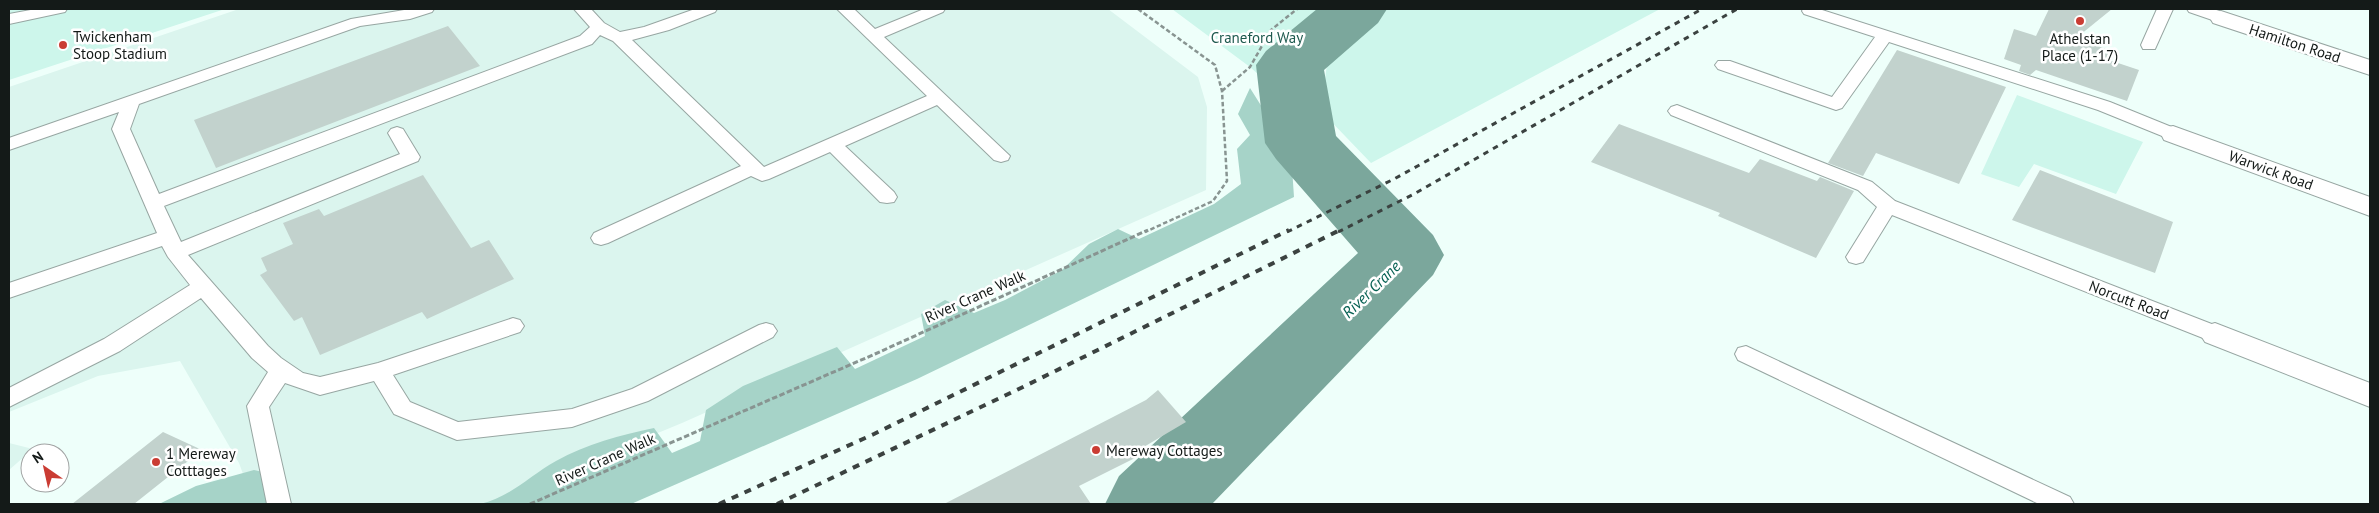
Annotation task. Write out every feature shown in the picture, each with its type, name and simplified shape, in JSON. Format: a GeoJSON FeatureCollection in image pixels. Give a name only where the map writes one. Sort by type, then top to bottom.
{"type":"FeatureCollection","features":[{"type":"Feature","properties":{"kind":"street","name":"Hamilton Road"},"geometry":{"type":"LineString","coordinates":[[2221,18],[2370,68]]}},
{"type":"Feature","properties":{"kind":"street","name":"Warwick Road"},"geometry":{"type":"LineString","coordinates":[[2172,134],[2370,207]]}},
{"type":"Feature","properties":{"kind":"street","name":"Norcutt Road"},"geometry":{"type":"LineString","coordinates":[[2216,334],[2370,395]]}},
{"type":"Feature","properties":{"kind":"lane"},"geometry":{"type":"LineString","coordinates":[[9,18],[59,9]]}},
{"type":"Feature","properties":{"kind":"lane"},"geometry":{"type":"LineString","coordinates":[[9,144],[357,22],[410,14],[426,9]]}},
{"type":"Feature","properties":{"kind":"lane"},"geometry":{"type":"LineString","coordinates":[[582,9],[599,27],[619,37],[762,175],[938,98]]}},
{"type":"Feature","properties":{"kind":"lane"},"geometry":{"type":"LineString","coordinates":[[619,37],[655,29],[709,9]]}},
{"type":"Feature","properties":{"kind":"lane"},"geometry":{"type":"LineString","coordinates":[[845,9],[1002,156]]}},
{"type":"Feature","properties":{"kind":"lane"},"geometry":{"type":"LineString","coordinates":[[874,35],[937,9]]}},
{"type":"Feature","properties":{"kind":"lane"},"geometry":{"type":"LineString","coordinates":[[2149,45],[2165,9]]}},
{"type":"Feature","properties":{"kind":"lane"},"geometry":{"type":"LineString","coordinates":[[2195,9],[2221,18]]}},
{"type":"Feature","properties":{"kind":"lane"},"geometry":{"type":"LineString","coordinates":[[1810,11],[2104,106],[2172,134]]}},
{"type":"Feature","properties":{"kind":"lane"},"geometry":{"type":"LineString","coordinates":[[153,203],[586,40],[599,27]]}},
{"type":"Feature","properties":{"kind":"lane"},"geometry":{"type":"LineString","coordinates":[[1724,65],[1836,104],[1885,35]]}},
{"type":"Feature","properties":{"kind":"lane"},"geometry":{"type":"LineString","coordinates":[[132,101],[121,129],[171,244],[203,287],[260,352],[281,370],[296,378],[320,386],[379,371],[513,326]]}},
{"type":"Feature","properties":{"kind":"lane","name":"Norcutt Road"},"geometry":{"type":"LineString","coordinates":[[1676,111],[1865,186],[1888,206],[2216,334]]}},
{"type":"Feature","properties":{"kind":"lane"},"geometry":{"type":"LineString","coordinates":[[9,291],[171,244],[411,157],[397,133]]}},
{"type":"Feature","properties":{"kind":"lane"},"geometry":{"type":"LineString","coordinates":[[832,144],[887,197]]}},
{"type":"Feature","properties":{"kind":"lane"},"geometry":{"type":"LineString","coordinates":[[601,238],[754,167]]}},
{"type":"Feature","properties":{"kind":"lane"},"geometry":{"type":"LineString","coordinates":[[1856,257],[1888,206]]}},
{"type":"Feature","properties":{"kind":"lane"},"geometry":{"type":"LineString","coordinates":[[9,398],[112,344],[203,287]]}},
{"type":"Feature","properties":{"kind":"lane"},"geometry":{"type":"LineString","coordinates":[[379,371],[402,408],[457,431],[572,418],[640,395],[766,331]]}},
{"type":"Feature","properties":{"kind":"lane"},"geometry":{"type":"LineString","coordinates":[[1746,354],[2062,504]]}},
{"type":"Feature","properties":{"kind":"lane"},"geometry":{"type":"LineString","coordinates":[[279,504],[258,406],[281,370]]}},
{"type":"Feature","properties":{"kind":"path","name":"River Crane Walk"},"geometry":{"type":"LineString","coordinates":[[530,504],[875,354],[1212,200],[1227,180],[1222,91],[1214,65],[1138,9]]}},
{"type":"Feature","properties":{"kind":"path"},"geometry":{"type":"LineString","coordinates":[[1222,91],[1250,67],[1271,30],[1297,9]]}},
{"type":"Feature","properties":{"kind":"shaded area"},"geometry":{"type":"Polygon","coordinates":[[[239,9],[1108,9],[1198,77],[1207,107],[1206,190],[682,423],[486,504],[254,504],[239,463],[180,361],[98,376],[9,412],[9,87],[239,9]]]}},
{"type":"Feature","properties":{"kind":"shaded area"},"geometry":{"type":"Polygon","coordinates":[[[9,443],[20,446],[20,460],[9,470],[9,443]]]}},
{"type":"Feature","properties":{"kind":"green space","name":"Twickenham Stoop Stadium"},"geometry":{"type":"Polygon","coordinates":[[[9,9],[225,9],[9,80],[9,9]]]}},
{"type":"Feature","properties":{"kind":"green space","name":"Craneford Way"},"geometry":{"type":"Polygon","coordinates":[[[1172,9],[1330,9],[1284,49],[1268,83],[1250,67],[1172,9]]]}},
{"type":"Feature","properties":{"kind":"green space"},"geometry":{"type":"Polygon","coordinates":[[[1387,9],[1660,9],[1371,163],[1321,111],[1327,64],[1387,9]]]}},
{"type":"Feature","properties":{"kind":"green space"},"geometry":{"type":"Polygon","coordinates":[[[1250,88],[1291,153],[1294,197],[917,379],[631,504],[480,504],[511,491],[567,455],[616,437],[654,428],[672,453],[700,441],[706,410],[743,386],[837,347],[855,369],[925,336],[921,314],[945,300],[974,313],[1005,300],[1062,270],[1089,244],[1118,229],[1139,239],[1214,204],[1241,184],[1237,149],[1250,135],[1238,114],[1250,88]]]}},
{"type":"Feature","properties":{"kind":"green space"},"geometry":{"type":"Polygon","coordinates":[[[2017,95],[2143,142],[2116,194],[2034,164],[2019,187],[1981,174],[2017,95]]]}},
{"type":"Feature","properties":{"kind":"green space"},"geometry":{"type":"Polygon","coordinates":[[[254,470],[280,476],[276,504],[159,504],[196,486],[254,470]]]}},
{"type":"Feature","properties":{"kind":"building"},"geometry":{"type":"Polygon","coordinates":[[[2049,9],[2112,9],[2075,39],[2110,50],[2106,59],[2139,70],[2127,101],[2036,70],[2030,75],[2019,71],[2021,65],[2004,59],[2014,29],[2036,36],[2049,9]]]}},
{"type":"Feature","properties":{"kind":"building"},"geometry":{"type":"Polygon","coordinates":[[[448,26],[480,66],[216,168],[194,120],[448,26]]]}},
{"type":"Feature","properties":{"kind":"building"},"geometry":{"type":"Polygon","coordinates":[[[1897,50],[2006,87],[1959,184],[1876,153],[1863,176],[1828,163],[1897,50]]]}},
{"type":"Feature","properties":{"kind":"building"},"geometry":{"type":"Polygon","coordinates":[[[1619,124],[1749,173],[1760,159],[1817,181],[1820,177],[1854,191],[1816,258],[1718,216],[1720,213],[1591,162],[1619,124]]]}},
{"type":"Feature","properties":{"kind":"building"},"geometry":{"type":"Polygon","coordinates":[[[2040,170],[2173,222],[2155,273],[2012,220],[2040,170]]]}},
{"type":"Feature","properties":{"kind":"building"},"geometry":{"type":"Polygon","coordinates":[[[423,175],[471,248],[489,240],[514,279],[427,319],[422,312],[320,355],[302,317],[294,321],[260,275],[267,271],[261,258],[293,244],[283,223],[319,209],[324,216],[423,175]]]}},
{"type":"Feature","properties":{"kind":"building","name":"Mereway Cottages"},"geometry":{"type":"Polygon","coordinates":[[[1158,390],[1186,422],[1142,448],[1145,453],[1079,486],[1091,504],[944,504],[1146,400],[1158,390]]]}},
{"type":"Feature","properties":{"kind":"building","name":"1 Mereway Cotttages"},"geometry":{"type":"Polygon","coordinates":[[[163,432],[202,450],[134,504],[72,504],[163,432]]]}},
{"type":"Feature","properties":{"kind":"waterway","name":"River Crane"},"geometry":{"type":"LineString","coordinates":[[1152,504],[1405,255],[1301,143],[1290,65],[1355,9]]}},
{"type":"Feature","properties":{"kind":"railway"},"geometry":{"type":"LineString","coordinates":[[1287,232],[1394,179],[1702,9]]}},
{"type":"Feature","properties":{"kind":"railway"},"geometry":{"type":"LineString","coordinates":[[1338,232],[1414,194],[1737,9]]}},
{"type":"Feature","properties":{"kind":"railway"},"geometry":{"type":"LineString","coordinates":[[719,504],[874,434],[1289,230]]}},
{"type":"Feature","properties":{"kind":"railway"},"geometry":{"type":"LineString","coordinates":[[777,504],[1023,387],[1340,230]]}},
{"type":"Feature","properties":{"kind":"place","name":"Athelstan Place (1-17)"},"geometry":{"type":"Point","coordinates":[2080,21]}},
{"type":"Feature","properties":{"kind":"place","name":"Twickenham Stoop Stadium"},"geometry":{"type":"Point","coordinates":[63,45]}},
{"type":"Feature","properties":{"kind":"place","name":"Mereway Cottages"},"geometry":{"type":"Point","coordinates":[1096,450]}},
{"type":"Feature","properties":{"kind":"place","name":"1 Mereway Cotttages"},"geometry":{"type":"Point","coordinates":[156,462]}}]}
